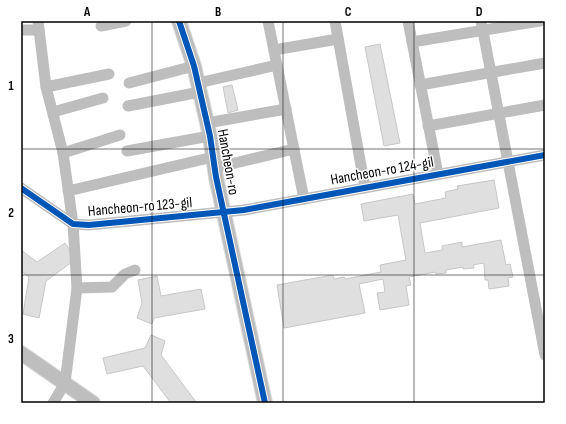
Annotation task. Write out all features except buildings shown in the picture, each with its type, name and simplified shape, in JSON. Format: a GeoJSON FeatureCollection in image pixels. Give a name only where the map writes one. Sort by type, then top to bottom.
{"type":"FeatureCollection","features":[{"type":"Feature","properties":{"kind":"main road","name":"Hancheon-ro"},"geometry":{"type":"LineString","coordinates":[[183,22],[209,129],[224,212],[265,403]]}},
{"type":"Feature","properties":{"kind":"main road"},"geometry":{"type":"LineString","coordinates":[[21,353],[93,403]]}},
{"type":"Feature","properties":{"kind":"street"},"geometry":{"type":"LineString","coordinates":[[101,26],[126,21]]}},
{"type":"Feature","properties":{"kind":"street"},"geometry":{"type":"LineString","coordinates":[[268,21],[304,198]]}},
{"type":"Feature","properties":{"kind":"street"},"geometry":{"type":"LineString","coordinates":[[335,21],[365,188]]}},
{"type":"Feature","properties":{"kind":"street"},"geometry":{"type":"LineString","coordinates":[[408,21],[438,174]]}},
{"type":"Feature","properties":{"kind":"street"},"geometry":{"type":"LineString","coordinates":[[412,42],[482,26],[540,21]]}},
{"type":"Feature","properties":{"kind":"street"},"geometry":{"type":"LineString","coordinates":[[21,30],[39,26],[46,87],[63,152],[73,224],[77,288],[65,383],[53,403]]}},
{"type":"Feature","properties":{"kind":"street"},"geometry":{"type":"LineString","coordinates":[[482,26],[545,355]]}},
{"type":"Feature","properties":{"kind":"street"},"geometry":{"type":"LineString","coordinates":[[274,50],[338,39]]}},
{"type":"Feature","properties":{"kind":"street"},"geometry":{"type":"LineString","coordinates":[[420,85],[545,63]]}},
{"type":"Feature","properties":{"kind":"street"},"geometry":{"type":"LineString","coordinates":[[128,106],[199,88],[277,65]]}},
{"type":"Feature","properties":{"kind":"street"},"geometry":{"type":"LineString","coordinates":[[129,83],[194,66]]}},
{"type":"Feature","properties":{"kind":"street"},"geometry":{"type":"LineString","coordinates":[[46,87],[109,74]]}},
{"type":"Feature","properties":{"kind":"street"},"geometry":{"type":"LineString","coordinates":[[53,112],[103,98]]}},
{"type":"Feature","properties":{"kind":"street"},"geometry":{"type":"LineString","coordinates":[[428,126],[545,105]]}},
{"type":"Feature","properties":{"kind":"street","name":"Hancheon-ro"},"geometry":{"type":"LineString","coordinates":[[127,151],[286,109]]}},
{"type":"Feature","properties":{"kind":"street"},"geometry":{"type":"LineString","coordinates":[[63,152],[120,135]]}},
{"type":"Feature","properties":{"kind":"street","name":"Hancheon-ro"},"geometry":{"type":"LineString","coordinates":[[68,191],[294,149]]}},
{"type":"Feature","properties":{"kind":"street","name":"Hancheon-ro 124-gil"},"geometry":{"type":"LineString","coordinates":[[224,212],[244,210],[545,155]]}},
{"type":"Feature","properties":{"kind":"street","name":"Hancheon-ro 123-gil"},"geometry":{"type":"LineString","coordinates":[[21,188],[73,224],[89,225],[224,212]]}},
{"type":"Feature","properties":{"kind":"street"},"geometry":{"type":"LineString","coordinates":[[77,288],[112,287],[125,274],[135,270]]}},
{"type":"Feature","properties":{"kind":"cycle path"},"geometry":{"type":"LineString","coordinates":[[179,21],[194,66],[210,136],[216,177],[265,403]]}},
{"type":"Feature","properties":{"kind":"cycle path"},"geometry":{"type":"LineString","coordinates":[[21,188],[73,224],[89,225],[244,210],[545,155]]}}]}
